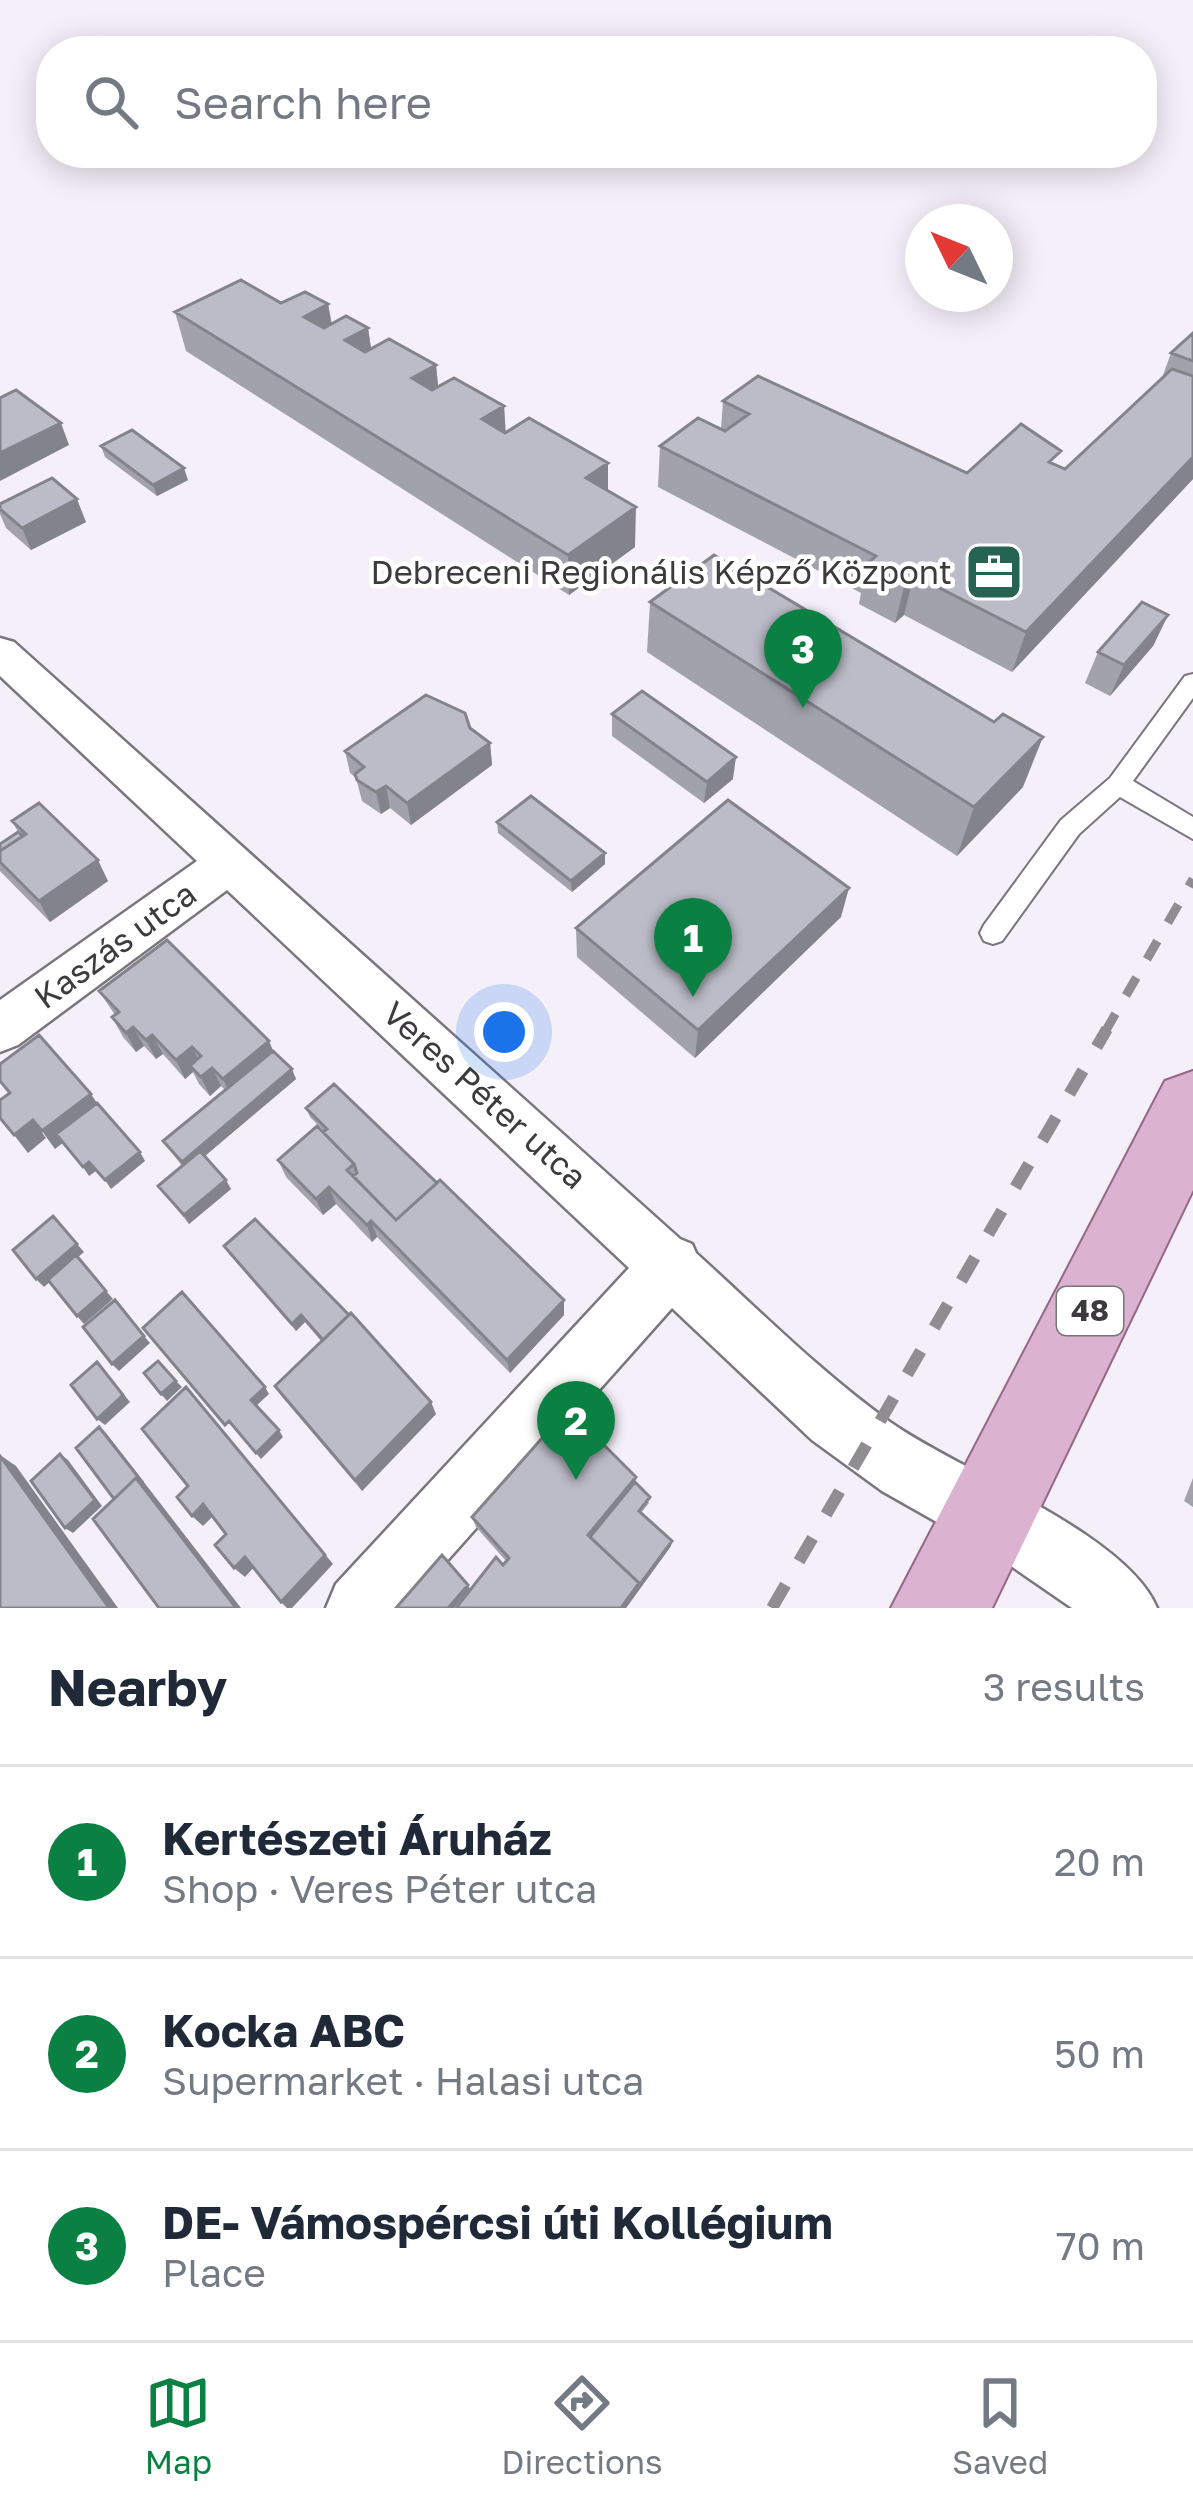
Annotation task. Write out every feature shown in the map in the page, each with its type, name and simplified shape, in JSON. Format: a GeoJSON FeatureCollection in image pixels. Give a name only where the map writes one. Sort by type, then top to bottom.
{"type":"FeatureCollection","features":[{"type":"Feature","properties":{"kind":"main road","name":"48"},"geometry":{"type":"LineString","coordinates":[[940,1608],[1193,1107]]}},
{"type":"Feature","properties":{"kind":"street","name":"Veres Péter utca"},"geometry":{"type":"LineString","coordinates":[[0,652],[850,1432],[987,1516],[1055,1551],[1123,1608]]}},
{"type":"Feature","properties":{"kind":"street","name":"Kaszás utca"},"geometry":{"type":"LineString","coordinates":[[0,1028],[230,862]]}},
{"type":"Feature","properties":{"kind":"street"},"geometry":{"type":"LineString","coordinates":[[360,1608],[672,1264]]}},
{"type":"Feature","properties":{"kind":"lane"},"geometry":{"type":"LineString","coordinates":[[993,933],[1084,809],[1118,784],[1193,682]]}},
{"type":"Feature","properties":{"kind":"lane"},"geometry":{"type":"LineString","coordinates":[[1118,784],[1193,829]]}},
{"type":"Feature","properties":{"kind":"building"},"geometry":{"type":"Polygon","coordinates":[[[241,280],[281,303],[305,292],[328,304],[304,317],[324,328],[346,316],[368,328],[345,340],[365,352],[389,339],[436,365],[412,378],[432,390],[454,378],[504,406],[482,419],[505,433],[529,418],[608,463],[586,478],[636,507],[568,555],[175,312],[241,280]]]}},
{"type":"Feature","properties":{"kind":"building"},"geometry":{"type":"Polygon","coordinates":[[[1193,333],[1193,361],[1171,353],[1193,333]]]}},
{"type":"Feature","properties":{"kind":"building"},"geometry":{"type":"Polygon","coordinates":[[[1172,369],[1193,376],[1193,457],[1026,632],[914,575],[905,583],[867,564],[876,556],[660,446],[698,418],[725,431],[749,414],[723,401],[758,376],[967,473],[1021,424],[1061,451],[1049,462],[1065,469],[1172,369]]]}},
{"type":"Feature","properties":{"kind":"building"},"geometry":{"type":"Polygon","coordinates":[[[16,390],[61,423],[0,453],[0,398],[16,390]]]}},
{"type":"Feature","properties":{"kind":"building"},"geometry":{"type":"Polygon","coordinates":[[[132,430],[184,468],[153,485],[101,446],[132,430]]]}},
{"type":"Feature","properties":{"kind":"building"},"geometry":{"type":"Polygon","coordinates":[[[52,478],[77,499],[22,528],[0,509],[0,504],[52,478]]]}},
{"type":"Feature","properties":{"kind":"building"},"geometry":{"type":"Polygon","coordinates":[[[714,555],[994,722],[1003,714],[1043,737],[974,807],[650,602],[714,555]]]}},
{"type":"Feature","properties":{"kind":"building"},"geometry":{"type":"Polygon","coordinates":[[[1142,602],[1168,615],[1124,665],[1098,652],[1142,602]]]}},
{"type":"Feature","properties":{"kind":"building"},"geometry":{"type":"Polygon","coordinates":[[[642,691],[736,757],[707,782],[612,714],[642,691]]]}},
{"type":"Feature","properties":{"kind":"building"},"geometry":{"type":"Polygon","coordinates":[[[426,695],[465,713],[470,728],[490,743],[407,803],[386,786],[376,792],[357,780],[355,774],[364,767],[345,751],[426,695]]]}},
{"type":"Feature","properties":{"kind":"building"},"geometry":{"type":"Polygon","coordinates":[[[531,796],[605,853],[571,881],[497,822],[531,796]]]}},
{"type":"Feature","properties":{"kind":"building"},"geometry":{"type":"Polygon","coordinates":[[[728,800],[849,888],[698,1030],[576,928],[728,800]]]}},
{"type":"Feature","properties":{"kind":"building"},"geometry":{"type":"Polygon","coordinates":[[[39,803],[98,860],[39,901],[0,862],[0,851],[26,834],[12,821],[39,803]]]}},
{"type":"Feature","properties":{"kind":"building"},"geometry":{"type":"Polygon","coordinates":[[[18,832],[23,836],[0,851],[0,844],[18,832]]]}},
{"type":"Feature","properties":{"kind":"building"},"geometry":{"type":"Polygon","coordinates":[[[167,940],[269,1041],[223,1079],[212,1068],[201,1077],[190,1066],[201,1056],[192,1047],[176,1060],[152,1035],[146,1040],[133,1027],[126,1033],[112,1017],[119,1012],[99,991],[167,940]]]}},
{"type":"Feature","properties":{"kind":"building"},"geometry":{"type":"Polygon","coordinates":[[[39,1035],[91,1094],[42,1131],[33,1120],[14,1135],[0,1118],[0,1100],[10,1093],[0,1081],[0,1064],[39,1035]]]}},
{"type":"Feature","properties":{"kind":"building"},"geometry":{"type":"Polygon","coordinates":[[[273,1051],[292,1069],[182,1162],[163,1141],[273,1051]]]}},
{"type":"Feature","properties":{"kind":"building"},"geometry":{"type":"Polygon","coordinates":[[[334,1084],[437,1183],[396,1220],[353,1176],[357,1173],[354,1164],[306,1108],[334,1084]]]}},
{"type":"Feature","properties":{"kind":"building"},"geometry":{"type":"Polygon","coordinates":[[[97,1103],[140,1152],[105,1180],[89,1162],[83,1167],[56,1134],[97,1103]]]}},
{"type":"Feature","properties":{"kind":"building"},"geometry":{"type":"Polygon","coordinates":[[[317,1126],[354,1164],[347,1170],[396,1220],[440,1180],[564,1300],[507,1360],[371,1221],[367,1225],[329,1187],[316,1199],[278,1160],[317,1126]]]}},
{"type":"Feature","properties":{"kind":"building"},"geometry":{"type":"Polygon","coordinates":[[[200,1151],[226,1180],[184,1215],[158,1186],[200,1151]]]}},
{"type":"Feature","properties":{"kind":"building"},"geometry":{"type":"Polygon","coordinates":[[[53,1216],[77,1244],[36,1279],[13,1250],[53,1216]]]}},
{"type":"Feature","properties":{"kind":"building"},"geometry":{"type":"Polygon","coordinates":[[[255,1219],[349,1315],[323,1340],[301,1315],[292,1324],[224,1246],[255,1219]]]}},
{"type":"Feature","properties":{"kind":"building"},"geometry":{"type":"Polygon","coordinates":[[[76,1255],[106,1291],[77,1316],[48,1280],[76,1255]]]}},
{"type":"Feature","properties":{"kind":"building"},"geometry":{"type":"Polygon","coordinates":[[[182,1292],[265,1387],[251,1400],[279,1430],[256,1453],[229,1421],[225,1425],[143,1328],[182,1292]]]}},
{"type":"Feature","properties":{"kind":"building"},"geometry":{"type":"Polygon","coordinates":[[[115,1300],[144,1336],[112,1364],[83,1327],[115,1300]]]}},
{"type":"Feature","properties":{"kind":"building"},"geometry":{"type":"Polygon","coordinates":[[[351,1313],[431,1402],[355,1480],[275,1386],[351,1313]]]}},
{"type":"Feature","properties":{"kind":"building"},"geometry":{"type":"Polygon","coordinates":[[[158,1361],[176,1381],[161,1394],[144,1373],[158,1361]]]}},
{"type":"Feature","properties":{"kind":"building"},"geometry":{"type":"Polygon","coordinates":[[[97,1362],[123,1395],[97,1419],[71,1385],[97,1362]]]}},
{"type":"Feature","properties":{"kind":"building"},"geometry":{"type":"Polygon","coordinates":[[[186,1387],[325,1555],[281,1602],[245,1557],[234,1568],[215,1545],[226,1534],[203,1504],[192,1516],[177,1497],[188,1486],[142,1429],[186,1387]]]}},
{"type":"Feature","properties":{"kind":"building"},"geometry":{"type":"Polygon","coordinates":[[[568,1409],[636,1477],[588,1535],[639,1583],[621,1608],[456,1608],[496,1557],[503,1565],[509,1558],[472,1517],[568,1409]]]}},
{"type":"Feature","properties":{"kind":"building"},"geometry":{"type":"Polygon","coordinates":[[[99,1427],[143,1483],[136,1478],[114,1499],[76,1448],[99,1427]]]}},
{"type":"Feature","properties":{"kind":"building"},"geometry":{"type":"Polygon","coordinates":[[[60,1454],[95,1500],[65,1528],[31,1481],[60,1454]]]}},
{"type":"Feature","properties":{"kind":"building"},"geometry":{"type":"Polygon","coordinates":[[[0,1456],[109,1608],[0,1608],[0,1456]]]}},
{"type":"Feature","properties":{"kind":"building"},"geometry":{"type":"Polygon","coordinates":[[[136,1478],[236,1608],[159,1608],[93,1519],[136,1478]]]}},
{"type":"Feature","properties":{"kind":"building"},"geometry":{"type":"Polygon","coordinates":[[[635,1482],[650,1497],[639,1511],[672,1541],[638,1587],[590,1537],[635,1482]]]}},
{"type":"Feature","properties":{"kind":"building"},"geometry":{"type":"Polygon","coordinates":[[[442,1555],[468,1585],[448,1608],[396,1608],[442,1555]]]}},
{"type":"Feature","properties":{"kind":"railway"},"geometry":{"type":"LineString","coordinates":[[1105,1032],[1193,879]]}},
{"type":"Feature","properties":{"kind":"railway"},"geometry":{"type":"LineString","coordinates":[[772,1608],[1107,1029]]}},
{"type":"Feature","properties":{"kind":"place","name":"Debreceni Regionális Képző Központ"},"geometry":{"type":"Point","coordinates":[994,572]}},
{"type":"Feature","properties":{"kind":"place","name":"DE- Vámospércsi úti Kollégium"},"geometry":{"type":"Point","coordinates":[803,708]}},
{"type":"Feature","properties":{"kind":"place","name":"Kertészeti Áruház"},"geometry":{"type":"Point","coordinates":[693,997]}},
{"type":"Feature","properties":{"kind":"place","name":"Kocka ABC"},"geometry":{"type":"Point","coordinates":[576,1480]}}]}
